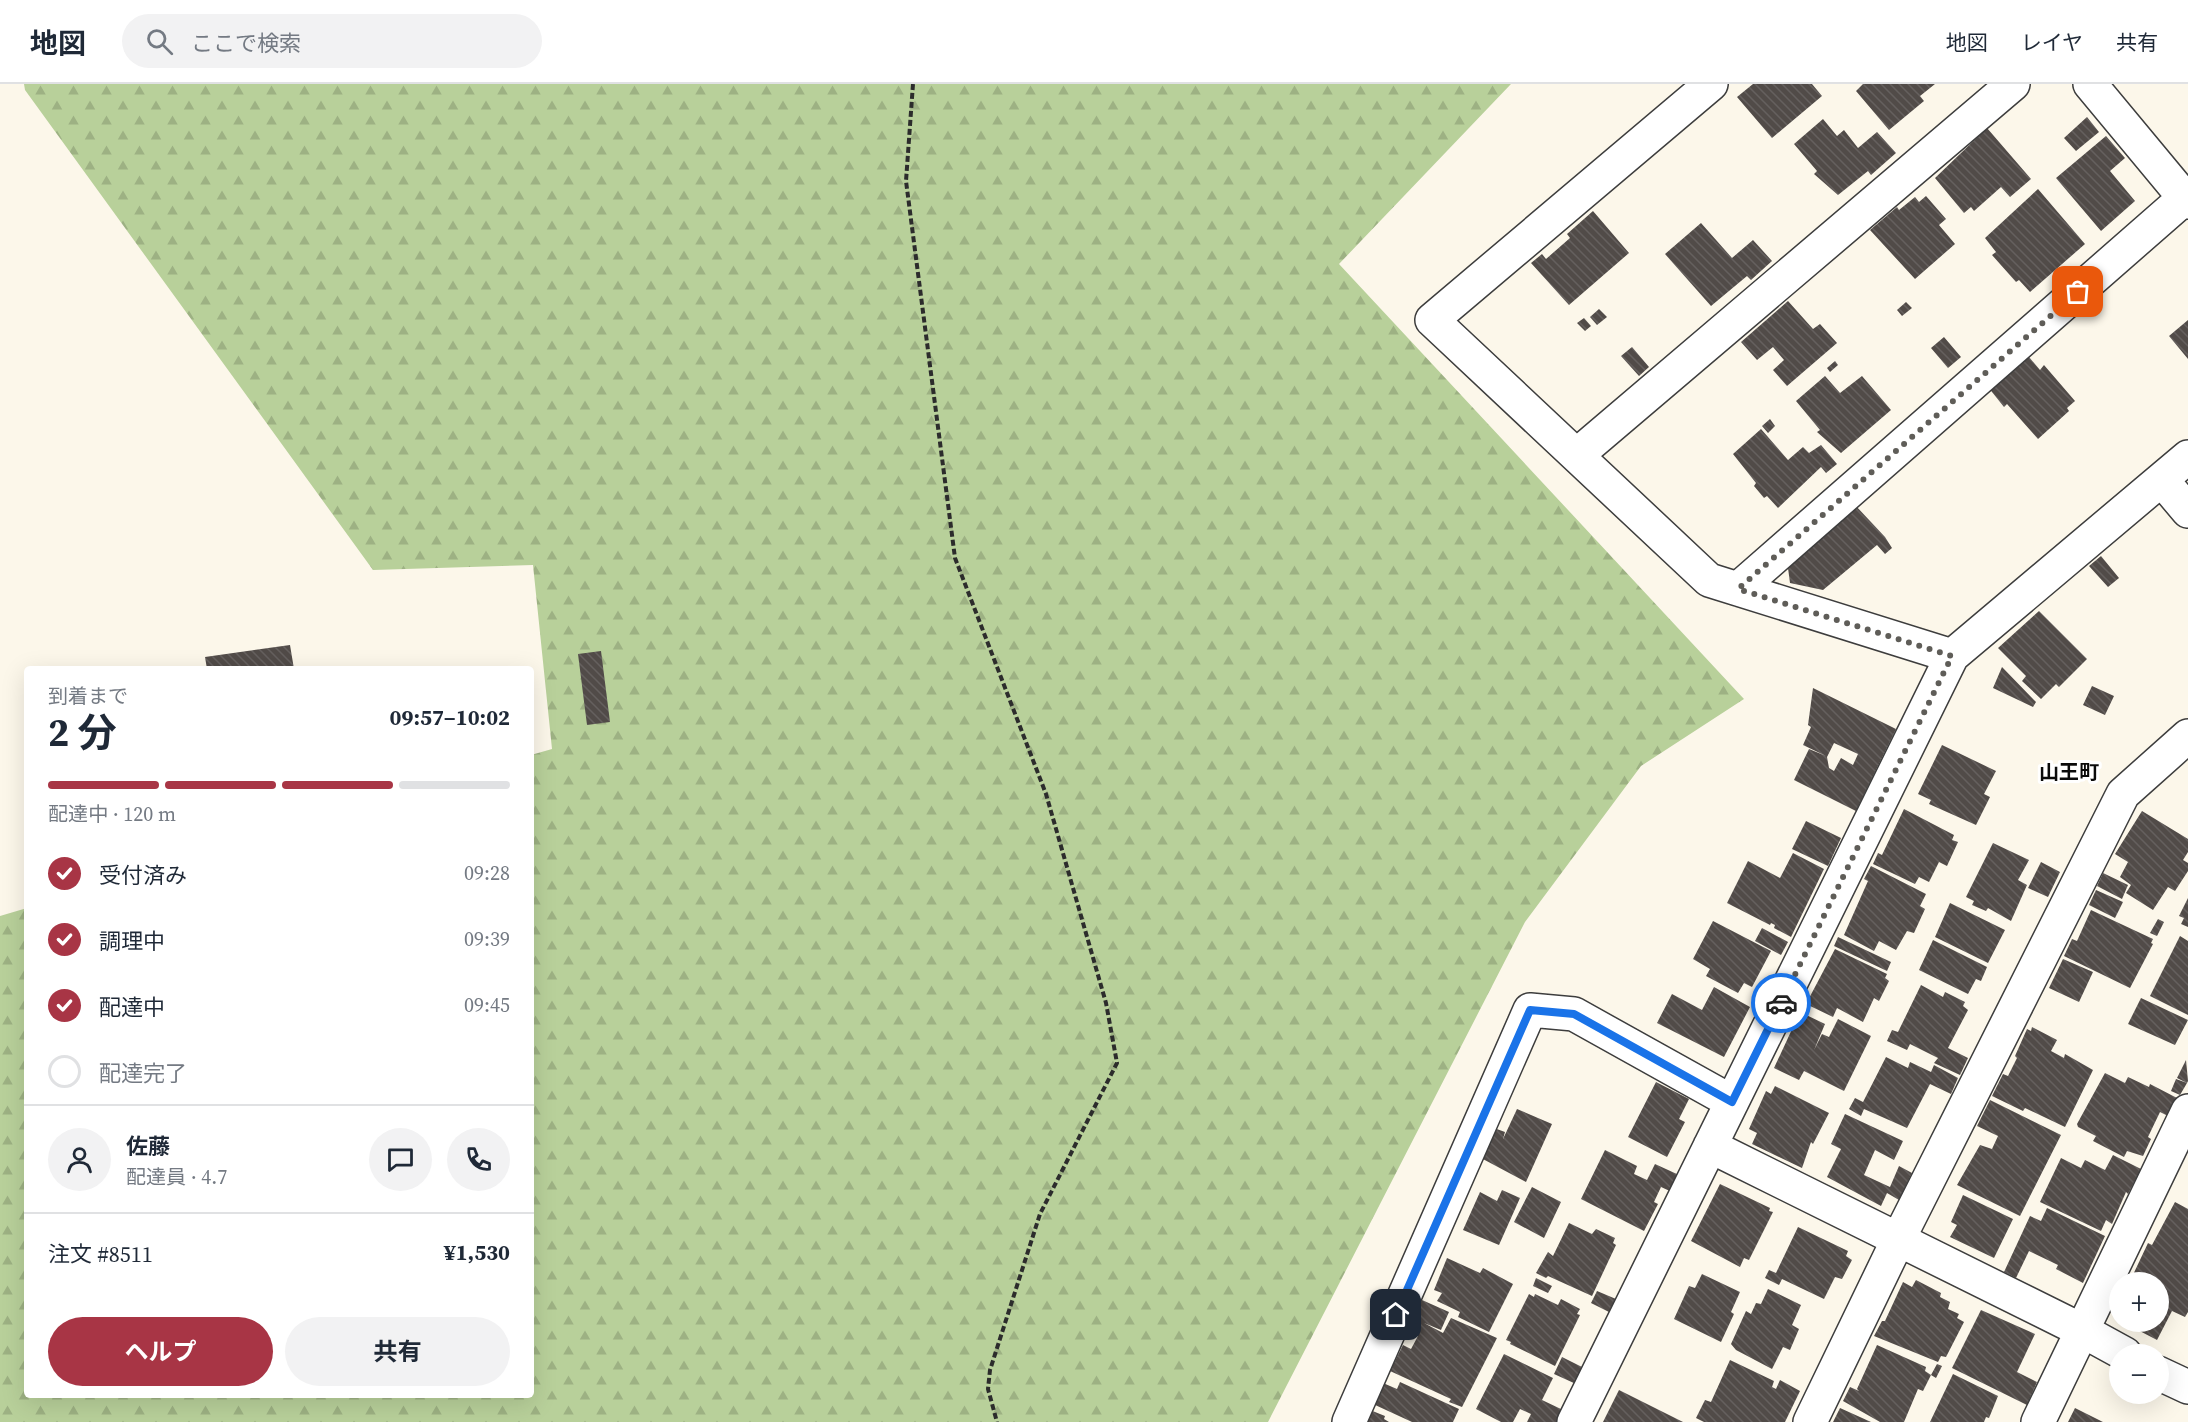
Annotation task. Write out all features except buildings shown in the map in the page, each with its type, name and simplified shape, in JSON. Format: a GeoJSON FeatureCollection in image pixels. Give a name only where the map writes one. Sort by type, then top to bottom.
{"type":"FeatureCollection","features":[{"type":"Feature","properties":{"kind":"street"},"geometry":{"type":"LineString","coordinates":[[1711,84],[1432,320],[1709,580],[1952,656]]}},
{"type":"Feature","properties":{"kind":"street"},"geometry":{"type":"LineString","coordinates":[[1577,455],[2013,84]]}},
{"type":"Feature","properties":{"kind":"street"},"geometry":{"type":"LineString","coordinates":[[1738,589],[2187,198],[2090,84]]}},
{"type":"Feature","properties":{"kind":"street"},"geometry":{"type":"LineString","coordinates":[[1574,1422],[1952,656],[2188,457]]}},
{"type":"Feature","properties":{"kind":"street"},"geometry":{"type":"LineString","coordinates":[[2162,480],[2188,511]]}},
{"type":"Feature","properties":{"kind":"street"},"geometry":{"type":"LineString","coordinates":[[1810,1422],[1898,1240],[2123,794],[2188,736]]}},
{"type":"Feature","properties":{"kind":"street"},"geometry":{"type":"LineString","coordinates":[[1349,1422],[1530,1010],[1574,1014],[1732,1102]]}},
{"type":"Feature","properties":{"kind":"street"},"geometry":{"type":"LineString","coordinates":[[2038,1422],[2144,1198],[2188,1111]]}},
{"type":"Feature","properties":{"kind":"street"},"geometry":{"type":"LineString","coordinates":[[1710,1146],[2109,1345]]}},
{"type":"Feature","properties":{"kind":"street"},"geometry":{"type":"LineString","coordinates":[[2169,1378],[2188,1387]]}},
{"type":"Feature","properties":{"kind":"path"},"geometry":{"type":"LineString","coordinates":[[913,84],[906,181],[955,558],[1046,794],[1106,1003],[1117,1063],[1040,1214],[990,1370],[988,1389],[997,1422]]}},
{"type":"Feature","properties":{"kind":"green space"},"geometry":{"type":"Polygon","coordinates":[[[24,84],[1511,84],[1339,264],[1744,699],[1641,766],[1525,922],[1268,1422],[0,1422],[0,916],[24,909],[24,1398],[534,1398],[534,754],[552,749],[533,565],[373,570],[25,90],[24,84]]]}},
{"type":"Feature","properties":{"kind":"way so far"},"geometry":{"type":"LineString","coordinates":[[1781,1003],[1952,656],[1738,589],[2078,292]]}},
{"type":"Feature","properties":{"kind":"district","name":"山王町"},"geometry":{"type":"Point","coordinates":[2069,772]}},
{"type":"Feature","properties":{"kind":"route"},"geometry":{"type":"LineString","coordinates":[[1396,1315],[1530,1010],[1574,1014],[1732,1102],[1781,1003]]}}]}
